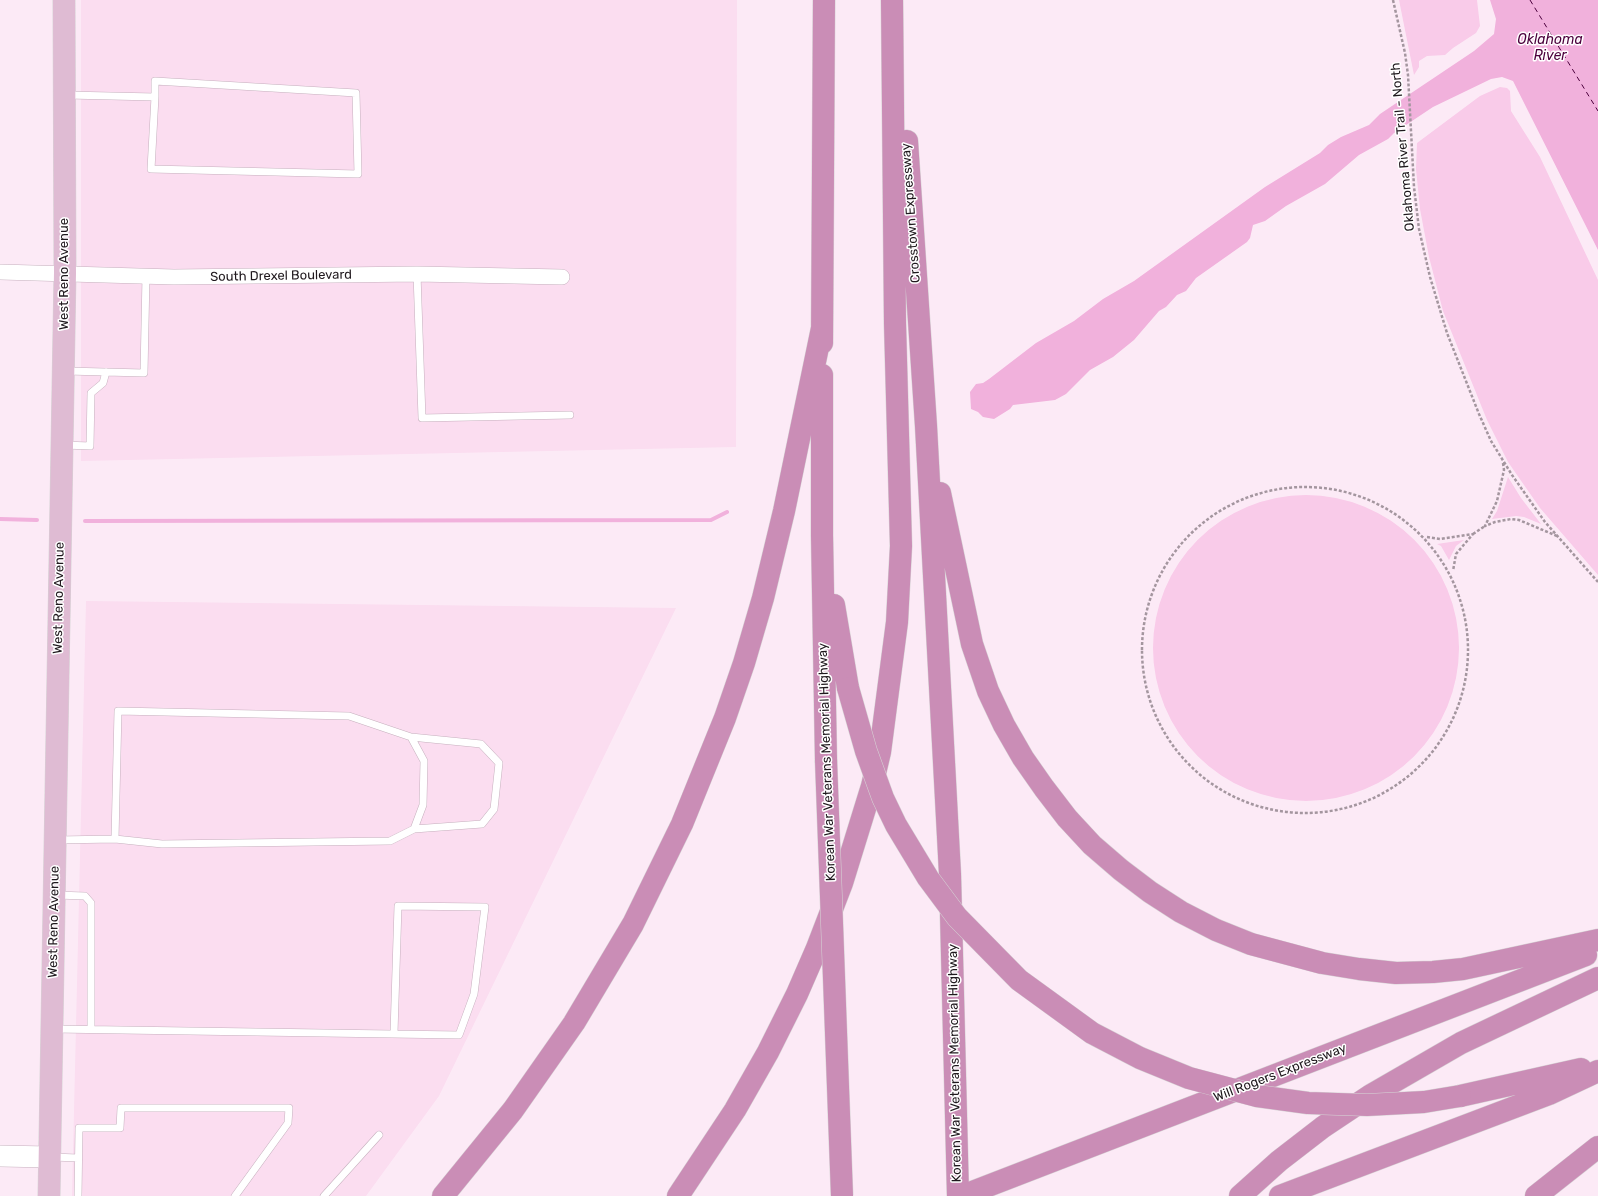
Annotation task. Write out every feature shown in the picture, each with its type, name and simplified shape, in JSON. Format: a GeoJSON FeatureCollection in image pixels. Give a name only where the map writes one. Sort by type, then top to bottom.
{"type":"FeatureCollection","features":[{"type":"Feature","properties":{"kind":"highway"},"geometry":{"type":"LineString","coordinates":[[443,1196],[513,1110],[574,1023],[632,924],[688,810],[735,691],[763,598],[784,511],[822,328],[824,0]]}},
{"type":"Feature","properties":{"kind":"highway"},"geometry":{"type":"LineString","coordinates":[[678,1196],[735,1110],[768,1052],[797,994],[817,948],[842,883],[870,793],[880,752],[897,622],[902,546],[895,323],[892,0]]}},
{"type":"Feature","properties":{"kind":"highway","name":"Crosstown Expressway"},"geometry":{"type":"LineString","coordinates":[[900,0],[911,209],[926,426]]}},
{"type":"Feature","properties":{"kind":"highway","name":"Korean War Veterans Memorial Highway"},"geometry":{"type":"LineString","coordinates":[[822,328],[822,534],[826,760],[842,1196]]}},
{"type":"Feature","properties":{"kind":"highway"},"geometry":{"type":"LineString","coordinates":[[926,426],[965,619],[988,691],[1019,751],[1044,788],[1092,845],[1121,870],[1175,908],[1216,930],[1284,954],[1359,969],[1396,972],[1433,972],[1462,969],[1598,940]]}},
{"type":"Feature","properties":{"kind":"highway","name":"Korean War Veterans Memorial Highway"},"geometry":{"type":"LineString","coordinates":[[926,426],[950,874],[958,1196]]}},
{"type":"Feature","properties":{"kind":"highway"},"geometry":{"type":"LineString","coordinates":[[822,534],[848,688],[866,751],[883,798],[896,825],[928,878],[957,917],[1019,980],[1092,1033],[1140,1058],[1189,1078],[1257,1096],[1308,1103],[1367,1105],[1424,1102],[1460,1096],[1598,1065]]}},
{"type":"Feature","properties":{"kind":"highway","name":"Will Rogers Expressway"},"geometry":{"type":"LineString","coordinates":[[962,1196],[1598,950]]}},
{"type":"Feature","properties":{"kind":"highway"},"geometry":{"type":"LineString","coordinates":[[1240,1196],[1279,1161],[1323,1127],[1383,1088],[1461,1043],[1598,978]]}},
{"type":"Feature","properties":{"kind":"highway"},"geometry":{"type":"LineString","coordinates":[[1280,1196],[1549,1094],[1598,1071]]}},
{"type":"Feature","properties":{"kind":"highway"},"geometry":{"type":"LineString","coordinates":[[1536,1196],[1598,1147]]}},
{"type":"Feature","properties":{"kind":"main road","name":"West Reno Avenue"},"geometry":{"type":"LineString","coordinates":[[49,1196],[65,273],[64,0]]}},
{"type":"Feature","properties":{"kind":"street","name":"South Drexel Boulevard"},"geometry":{"type":"LineString","coordinates":[[0,272],[146,276],[417,274],[562,277]]}},
{"type":"Feature","properties":{"kind":"street"},"geometry":{"type":"LineString","coordinates":[[0,1156],[50,1157]]}},
{"type":"Feature","properties":{"kind":"lane"},"geometry":{"type":"LineString","coordinates":[[156,81],[356,93],[358,174],[150,169],[155,97],[156,81]]}},
{"type":"Feature","properties":{"kind":"lane"},"geometry":{"type":"LineString","coordinates":[[64,95],[155,97]]}},
{"type":"Feature","properties":{"kind":"lane"},"geometry":{"type":"LineString","coordinates":[[417,274],[422,418],[570,415]]}},
{"type":"Feature","properties":{"kind":"lane"},"geometry":{"type":"LineString","coordinates":[[63,371],[144,373],[146,276]]}},
{"type":"Feature","properties":{"kind":"lane"},"geometry":{"type":"LineString","coordinates":[[62,445],[90,446],[91,393],[103,383],[106,372]]}},
{"type":"Feature","properties":{"kind":"lane"},"geometry":{"type":"LineString","coordinates":[[55,840],[115,839],[162,844],[390,841],[414,829],[482,824],[494,809],[499,763],[481,744],[411,737],[349,716],[118,711],[115,839]]}},
{"type":"Feature","properties":{"kind":"lane"},"geometry":{"type":"LineString","coordinates":[[411,737],[424,761],[423,805],[414,829]]}},
{"type":"Feature","properties":{"kind":"lane"},"geometry":{"type":"LineString","coordinates":[[54,895],[85,896],[91,903],[91,1029]]}},
{"type":"Feature","properties":{"kind":"lane"},"geometry":{"type":"LineString","coordinates":[[52,1029],[459,1035],[474,994],[485,907],[398,906],[394,1033]]}},
{"type":"Feature","properties":{"kind":"lane"},"geometry":{"type":"LineString","coordinates":[[78,1196],[79,1128],[120,1128],[121,1108],[289,1108],[288,1122],[235,1196]]}},
{"type":"Feature","properties":{"kind":"lane"},"geometry":{"type":"LineString","coordinates":[[324,1196],[379,1135]]}},
{"type":"Feature","properties":{"kind":"lane"},"geometry":{"type":"LineString","coordinates":[[50,1157],[78,1158]]}},
{"type":"Feature","properties":{"kind":"path","name":"Oklahoma River Trail - North"},"geometry":{"type":"LineString","coordinates":[[1393,0],[1404,45],[1408,75],[1411,148],[1419,229],[1433,290],[1461,371],[1479,414],[1503,461],[1530,501],[1559,538],[1598,582]]}},
{"type":"Feature","properties":{"kind":"path"},"geometry":{"type":"LineString","coordinates":[[1485,526],[1497,501],[1504,470],[1503,461]]}},
{"type":"Feature","properties":{"kind":"path"},"geometry":{"type":"LineString","coordinates":[[1432,542],[1389,510],[1360,499],[1321,489],[1286,488],[1272,491],[1232,506],[1199,525],[1179,544],[1163,568],[1150,594],[1143,621],[1143,660],[1147,690],[1151,706],[1167,736],[1203,775],[1231,797],[1248,804],[1266,809],[1307,813],[1342,808],[1376,796],[1406,776],[1436,746],[1447,730],[1460,697],[1466,667],[1466,632],[1460,596],[1450,566]]}},
{"type":"Feature","properties":{"kind":"path"},"geometry":{"type":"LineString","coordinates":[[1452,571],[1456,554],[1473,534],[1485,526],[1495,522],[1511,519],[1519,520],[1537,526],[1559,538]]}},
{"type":"Feature","properties":{"kind":"path"},"geometry":{"type":"LineString","coordinates":[[1426,537],[1440,539],[1473,534]]}},
{"type":"Feature","properties":{"kind":"shaded area"},"geometry":{"type":"Polygon","coordinates":[[[81,0],[737,0],[736,447],[81,461],[81,0]]]}},
{"type":"Feature","properties":{"kind":"shaded area"},"geometry":{"type":"Polygon","coordinates":[[[1399,0],[1477,0],[1480,26],[1476,33],[1445,55],[1427,56],[1419,61],[1419,67],[1414,75],[1399,0]]]}},
{"type":"Feature","properties":{"kind":"shaded area"},"geometry":{"type":"Polygon","coordinates":[[[1500,87],[1507,88],[1510,91],[1511,111],[1540,157],[1598,280],[1598,575],[1540,508],[1508,462],[1487,420],[1443,311],[1429,257],[1420,209],[1416,169],[1417,143],[1480,96],[1500,87]]]}},
{"type":"Feature","properties":{"kind":"shaded area"},"geometry":{"type":"Polygon","coordinates":[[[1508,477],[1521,498],[1541,524],[1524,517],[1516,516],[1492,519],[1497,511],[1508,477]]]}},
{"type":"Feature","properties":{"kind":"shaded area"},"geometry":{"type":"Polygon","coordinates":[[[1291,495],[1321,495],[1351,501],[1365,506],[1391,520],[1403,529],[1425,551],[1434,563],[1448,589],[1453,603],[1459,633],[1459,663],[1453,693],[1448,707],[1434,733],[1425,745],[1403,767],[1391,776],[1365,790],[1351,795],[1321,801],[1291,801],[1261,795],[1247,790],[1221,776],[1209,767],[1187,745],[1178,733],[1164,707],[1159,693],[1153,663],[1153,633],[1159,603],[1164,589],[1178,563],[1187,551],[1209,529],[1221,520],[1247,506],[1261,501],[1291,495]]]}},
{"type":"Feature","properties":{"kind":"shaded area"},"geometry":{"type":"Polygon","coordinates":[[[1464,540],[1456,546],[1449,560],[1441,546],[1437,544],[1464,540]]]}},
{"type":"Feature","properties":{"kind":"shaded area"},"geometry":{"type":"Polygon","coordinates":[[[86,601],[676,608],[439,1096],[366,1196],[72,1196],[86,601]]]}},
{"type":"Feature","properties":{"kind":"water","name":"Oklahoma River"},"geometry":{"type":"Polygon","coordinates":[[[1490,0],[1598,0],[1598,250],[1513,81],[1502,77],[1491,79],[1433,107],[1394,133],[1388,139],[1359,155],[1325,184],[1286,206],[1265,221],[1253,225],[1250,238],[1247,242],[1196,278],[1186,291],[1177,295],[1166,307],[1159,311],[1134,340],[1113,357],[1090,370],[1066,394],[1055,400],[1013,405],[1010,409],[994,419],[983,417],[978,412],[971,409],[970,392],[976,384],[983,383],[1036,343],[1074,321],[1103,299],[1134,281],[1265,187],[1320,153],[1328,145],[1341,137],[1369,125],[1380,114],[1474,51],[1494,34],[1496,19],[1490,0]]]}},
{"type":"Feature","properties":{"kind":"waterway"},"geometry":{"type":"LineString","coordinates":[[85,521],[711,520],[727,512]]}},
{"type":"Feature","properties":{"kind":"waterway"},"geometry":{"type":"LineString","coordinates":[[0,519],[37,520]]}},
{"type":"Feature","properties":{"kind":"ferry route"},"geometry":{"type":"LineString","coordinates":[[1530,0],[1598,111]]}}]}
